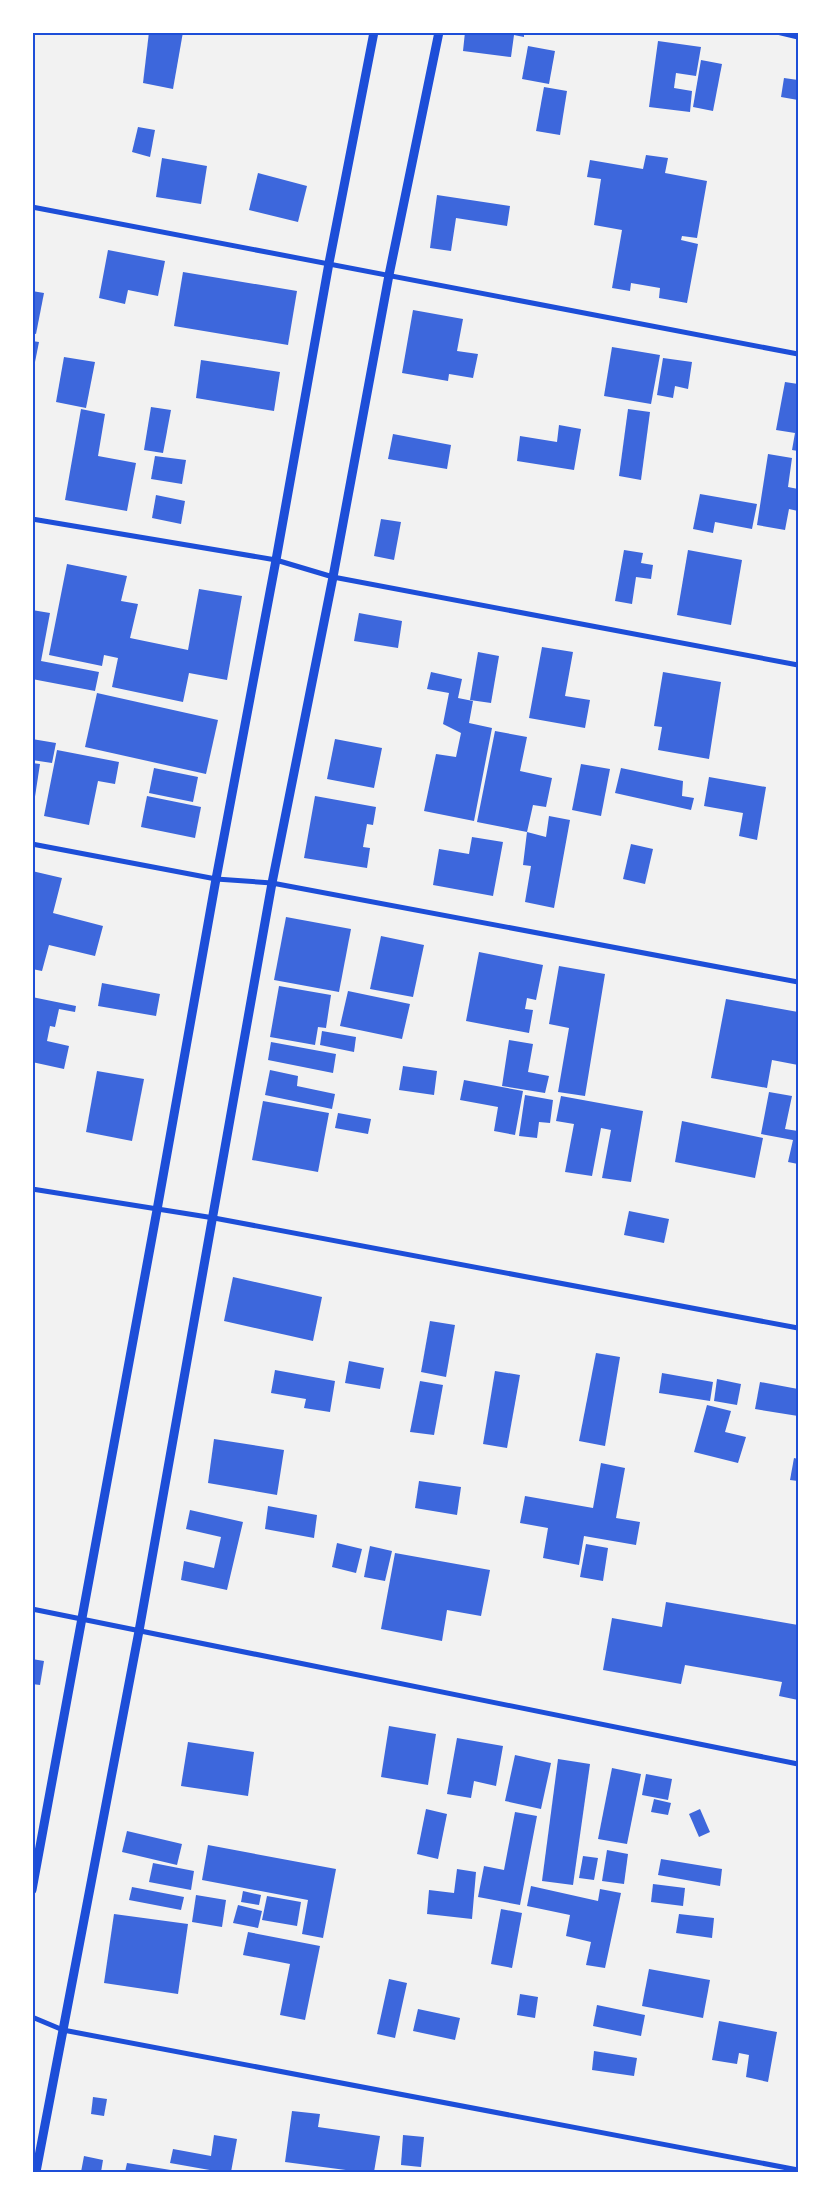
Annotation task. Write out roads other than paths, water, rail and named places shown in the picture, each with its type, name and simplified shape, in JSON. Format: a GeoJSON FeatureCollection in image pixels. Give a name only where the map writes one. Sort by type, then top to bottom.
{"type":"FeatureCollection","features":[{"type":"Feature","properties":{"kind":"street"},"geometry":{"type":"LineString","coordinates":[[32,1890],[329,262],[374,32]]}},
{"type":"Feature","properties":{"kind":"street"},"geometry":{"type":"LineString","coordinates":[[36,2172],[139,1631],[214,1218],[272,883],[438,32]]}},
{"type":"Feature","properties":{"kind":"street"},"geometry":{"type":"LineString","coordinates":[[777,32],[798,37]]}},
{"type":"Feature","properties":{"kind":"street"},"geometry":{"type":"LineString","coordinates":[[32,207],[329,262],[389,276],[798,354]]}},
{"type":"Feature","properties":{"kind":"street"},"geometry":{"type":"LineString","coordinates":[[32,519],[276,560],[333,578],[798,665]]}},
{"type":"Feature","properties":{"kind":"street"},"geometry":{"type":"LineString","coordinates":[[32,844],[216,879],[272,883],[798,982]]}},
{"type":"Feature","properties":{"kind":"street"},"geometry":{"type":"LineString","coordinates":[[32,1189],[214,1218],[798,1328]]}},
{"type":"Feature","properties":{"kind":"street"},"geometry":{"type":"LineString","coordinates":[[32,1609],[798,1764]]}},
{"type":"Feature","properties":{"kind":"street"},"geometry":{"type":"LineString","coordinates":[[32,2017],[63,2030],[798,2170]]}}]}
